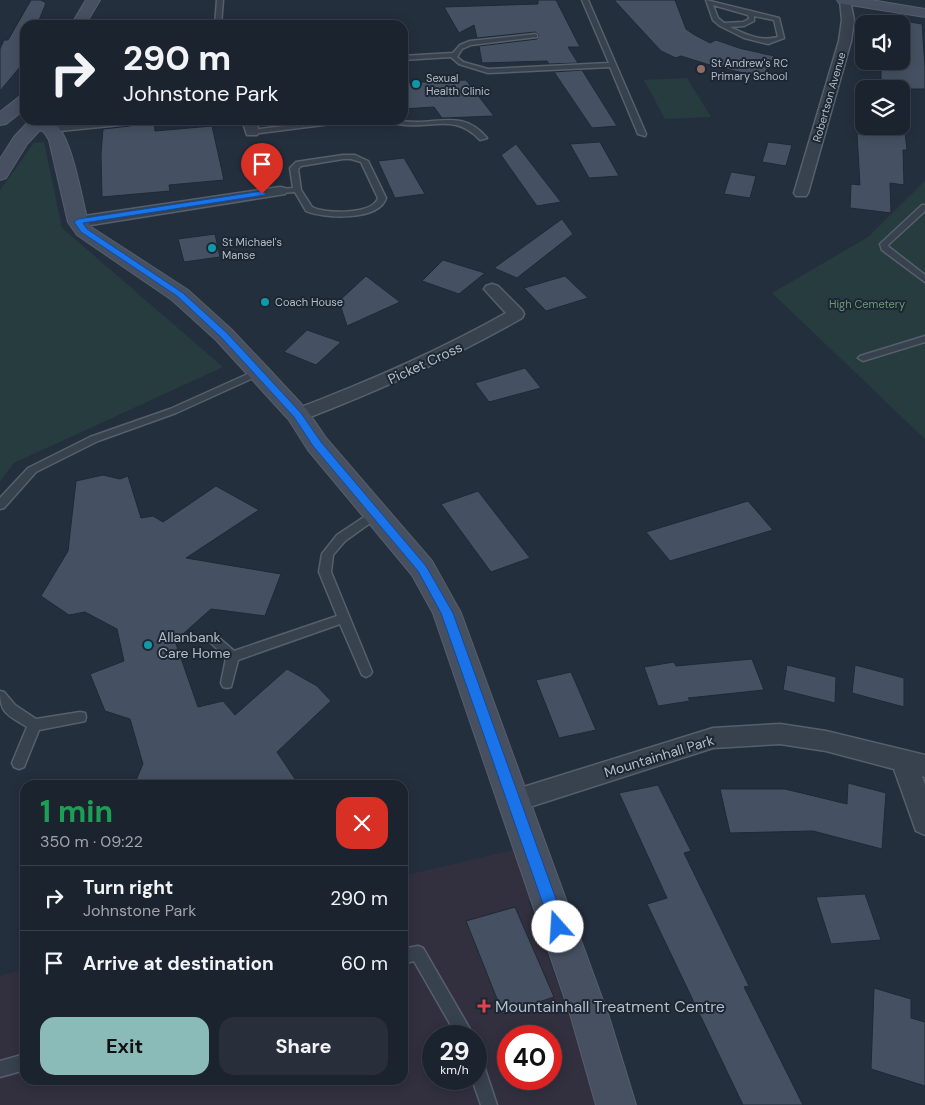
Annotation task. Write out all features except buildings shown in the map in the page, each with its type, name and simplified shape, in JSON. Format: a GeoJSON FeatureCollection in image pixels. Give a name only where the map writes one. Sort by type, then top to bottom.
{"type":"FeatureCollection","features":[{"type":"Feature","properties":{"kind":"street"},"geometry":{"type":"LineString","coordinates":[[81,20],[93,0]]}},
{"type":"Feature","properties":{"kind":"street"},"geometry":{"type":"LineString","coordinates":[[845,0],[925,13]]}},
{"type":"Feature","properties":{"kind":"street","name":"Robertson Avenue"},"geometry":{"type":"LineString","coordinates":[[801,193],[845,41],[848,20],[845,0]]}},
{"type":"Feature","properties":{"kind":"street"},"geometry":{"type":"LineString","coordinates":[[0,120],[20,119]]}},
{"type":"Feature","properties":{"kind":"street"},"geometry":{"type":"LineString","coordinates":[[0,174],[20,141],[33,125]]}},
{"type":"Feature","properties":{"kind":"street"},"geometry":{"type":"LineString","coordinates":[[44,125],[58,140],[78,222],[84,230],[180,294],[224,335],[298,415],[317,444],[422,568],[447,613],[590,1017],[616,1105]]}},
{"type":"Feature","properties":{"kind":"street"},"geometry":{"type":"LineString","coordinates":[[78,222],[280,191]]}},
{"type":"Feature","properties":{"kind":"street","name":"Picket Cross"},"geometry":{"type":"LineString","coordinates":[[298,415],[377,385],[468,342],[516,314],[492,289]]}},
{"type":"Feature","properties":{"kind":"street","name":"Mountainhall Park"},"geometry":{"type":"LineString","coordinates":[[514,801],[713,738],[780,734],[826,741],[914,763]]}},
{"type":"Feature","properties":{"kind":"street"},"geometry":{"type":"LineString","coordinates":[[914,763],[925,823]]}},
{"type":"Feature","properties":{"kind":"lane"},"geometry":{"type":"LineString","coordinates":[[218,20],[220,0]]}},
{"type":"Feature","properties":{"kind":"lane"},"geometry":{"type":"LineString","coordinates":[[585,0],[642,134]]}},
{"type":"Feature","properties":{"kind":"lane"},"geometry":{"type":"LineString","coordinates":[[710,1],[751,14],[777,19],[781,38],[768,42],[722,25],[715,19],[710,1]]}},
{"type":"Feature","properties":{"kind":"lane"},"geometry":{"type":"LineString","coordinates":[[722,25],[744,24],[752,20],[751,14]]}},
{"type":"Feature","properties":{"kind":"lane"},"geometry":{"type":"LineString","coordinates":[[408,58],[455,55],[463,45],[470,43],[535,36]]}},
{"type":"Feature","properties":{"kind":"lane"},"geometry":{"type":"LineString","coordinates":[[455,55],[454,57],[460,63],[488,71],[612,65]]}},
{"type":"Feature","properties":{"kind":"lane"},"geometry":{"type":"LineString","coordinates":[[408,123],[463,123],[474,128],[483,138]]}},
{"type":"Feature","properties":{"kind":"lane"},"geometry":{"type":"LineString","coordinates":[[251,126],[267,125]]}},
{"type":"Feature","properties":{"kind":"lane"},"geometry":{"type":"LineString","coordinates":[[352,157],[364,161],[382,201],[376,208],[370,210],[324,215],[309,209],[297,190],[295,166],[306,162],[352,157]]}},
{"type":"Feature","properties":{"kind":"lane"},"geometry":{"type":"LineString","coordinates":[[280,191],[297,190]]}},
{"type":"Feature","properties":{"kind":"lane"},"geometry":{"type":"LineString","coordinates":[[925,207],[884,244],[885,248],[925,279]]}},
{"type":"Feature","properties":{"kind":"lane"},"geometry":{"type":"LineString","coordinates":[[863,358],[925,338]]}},
{"type":"Feature","properties":{"kind":"lane"},"geometry":{"type":"LineString","coordinates":[[0,505],[32,470],[94,439],[173,411],[260,372]]}},
{"type":"Feature","properties":{"kind":"lane"},"geometry":{"type":"LineString","coordinates":[[366,672],[325,572],[328,554],[341,538],[376,513]]}},
{"type":"Feature","properties":{"kind":"lane"},"geometry":{"type":"LineString","coordinates":[[232,657],[344,618]]}},
{"type":"Feature","properties":{"kind":"lane"},"geometry":{"type":"LineString","coordinates":[[214,640],[232,657]]}},
{"type":"Feature","properties":{"kind":"lane"},"geometry":{"type":"LineString","coordinates":[[227,683],[232,657]]}},
{"type":"Feature","properties":{"kind":"lane"},"geometry":{"type":"LineString","coordinates":[[0,696],[10,709],[34,724],[80,716]]}},
{"type":"Feature","properties":{"kind":"lane"},"geometry":{"type":"LineString","coordinates":[[19,763],[34,724]]}},
{"type":"Feature","properties":{"kind":"lane"},"geometry":{"type":"LineString","coordinates":[[408,956],[418,953],[460,1025]]}},
{"type":"Feature","properties":{"kind":"lane"},"geometry":{"type":"LineString","coordinates":[[0,1069],[20,1063]]}},
{"type":"Feature","properties":{"kind":"lane"},"geometry":{"type":"LineString","coordinates":[[484,1090],[489,1105]]}},
{"type":"Feature","properties":{"kind":"shaded area","name":"Mountainhall Treatment Centre"},"geometry":{"type":"Polygon","coordinates":[[[522,848],[537,898],[528,901],[567,1010],[577,1007],[608,1105],[0,1105],[0,976],[20,970],[20,1085],[408,1085],[408,875],[522,848]]]}},
{"type":"Feature","properties":{"kind":"green space"},"geometry":{"type":"Polygon","coordinates":[[[687,78],[711,117],[665,119],[644,80],[687,78]]]}},
{"type":"Feature","properties":{"kind":"green space"},"geometry":{"type":"Polygon","coordinates":[[[44,142],[62,228],[223,367],[14,463],[0,481],[0,190],[34,143],[44,142]]]}},
{"type":"Feature","properties":{"kind":"green space","name":"High Cemetery"},"geometry":{"type":"Polygon","coordinates":[[[925,181],[925,439],[772,293],[868,237],[925,181]]]}},
{"type":"Feature","properties":{"kind":"place","name":"St Andrew's RC Primary School"},"geometry":{"type":"Point","coordinates":[701,69]}},
{"type":"Feature","properties":{"kind":"place","name":"Sexual Health Clinic"},"geometry":{"type":"Point","coordinates":[416,84]}},
{"type":"Feature","properties":{"kind":"place","name":"St Michael's Manse"},"geometry":{"type":"Point","coordinates":[212,248]}},
{"type":"Feature","properties":{"kind":"place","name":"Coach House"},"geometry":{"type":"Point","coordinates":[265,302]}},
{"type":"Feature","properties":{"kind":"place","name":"Allanbank Care Home"},"geometry":{"type":"Point","coordinates":[148,645]}},
{"type":"Feature","properties":{"kind":"place","name":"Mountainhall Treatment Centre"},"geometry":{"type":"Point","coordinates":[484,1006]}},
{"type":"Feature","properties":{"kind":"route"},"geometry":{"type":"LineString","coordinates":[[262,194],[78,222],[84,230],[180,294],[224,335],[298,415],[317,444],[422,568],[447,613],[558,927]]}}]}
